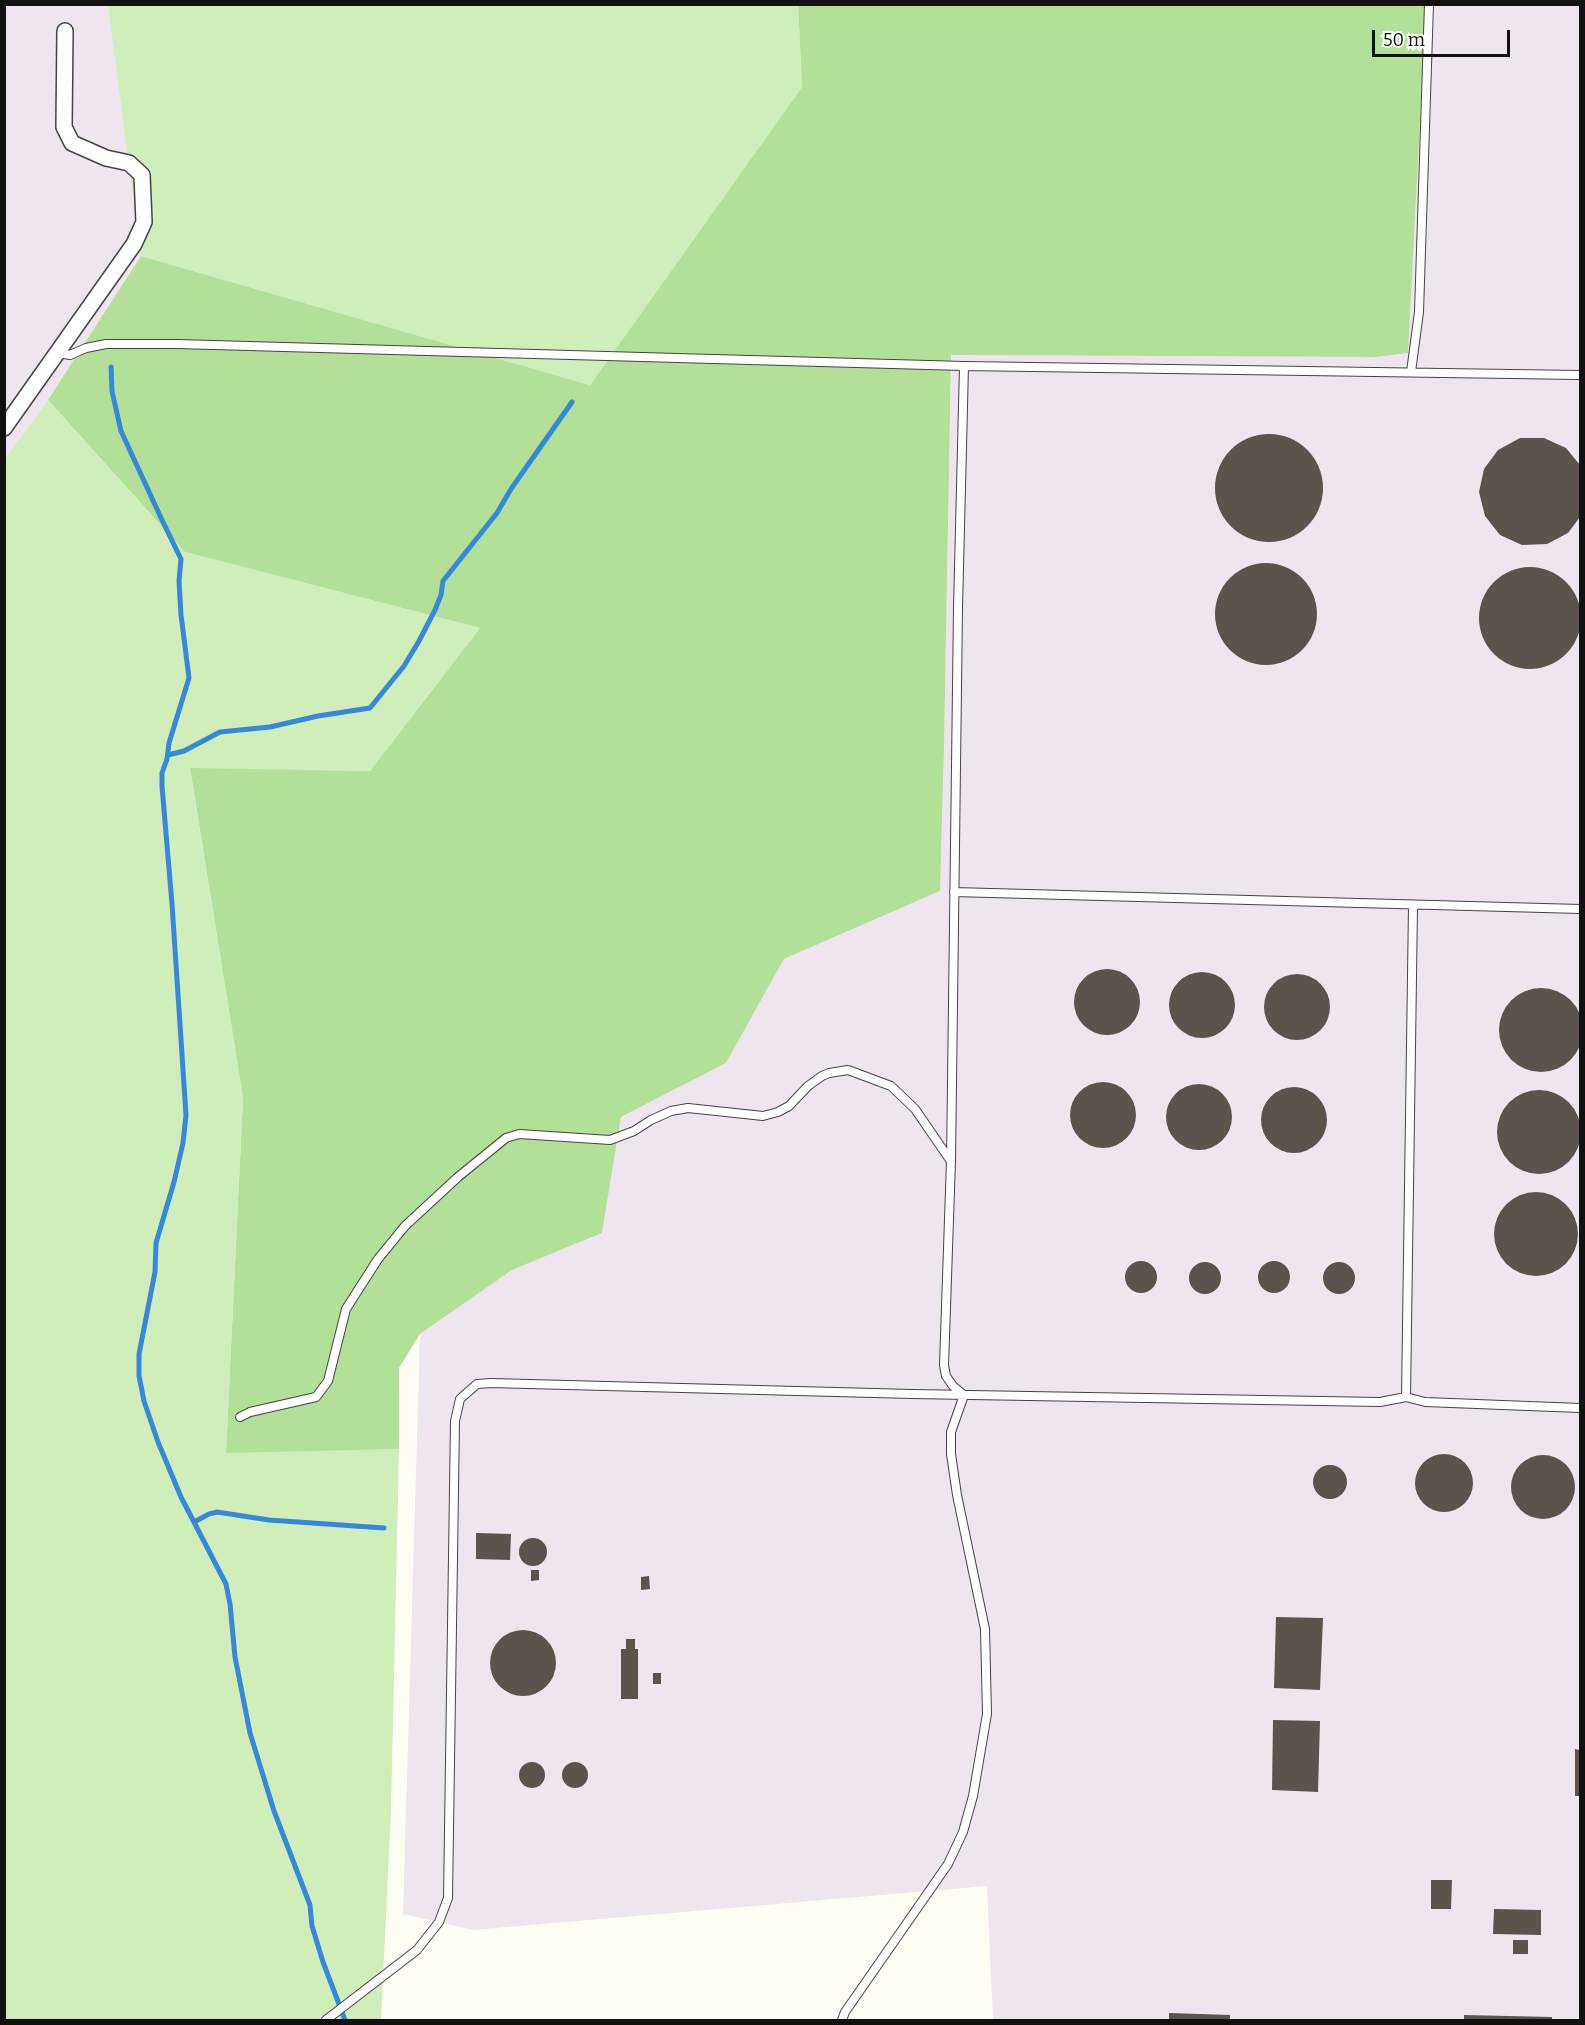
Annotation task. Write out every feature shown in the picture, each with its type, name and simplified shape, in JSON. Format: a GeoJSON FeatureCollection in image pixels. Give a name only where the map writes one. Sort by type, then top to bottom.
{"type":"FeatureCollection","features":[{"type":"Feature","properties":{"kind":"street"},"geometry":{"type":"LineString","coordinates":[[4,428],[134,244],[144,222],[141,176],[129,163],[106,158],[72,143],[64,127],[65,31]]}},
{"type":"Feature","properties":{"kind":"lane"},"geometry":{"type":"LineString","coordinates":[[1411,372],[1419,312],[1429,4]]}},
{"type":"Feature","properties":{"kind":"lane"},"geometry":{"type":"LineString","coordinates":[[58,352],[70,355],[86,348],[106,344],[177,344],[964,366],[1581,375]]}},
{"type":"Feature","properties":{"kind":"lane"},"geometry":{"type":"LineString","coordinates":[[964,366],[951,1161],[944,1365],[946,1376],[964,1395]]}},
{"type":"Feature","properties":{"kind":"lane"},"geometry":{"type":"LineString","coordinates":[[954,892],[1581,909]]}},
{"type":"Feature","properties":{"kind":"lane"},"geometry":{"type":"LineString","coordinates":[[1406,1397],[1413,906]]}},
{"type":"Feature","properties":{"kind":"lane"},"geometry":{"type":"LineString","coordinates":[[240,1418],[250,1412],[316,1397],[328,1381],[346,1309],[378,1259],[405,1226],[458,1177],[506,1138],[519,1134],[610,1140],[634,1131],[671,1111],[688,1108],[763,1116],[789,1106],[808,1086],[822,1076],[848,1070],[891,1086],[915,1109],[951,1161]]}},
{"type":"Feature","properties":{"kind":"lane"},"geometry":{"type":"LineString","coordinates":[[326,2020],[417,1950],[439,1922],[448,1898],[455,1421],[460,1399],[477,1384],[1380,1402],[1406,1397],[1425,1402],[1581,1408]]}},
{"type":"Feature","properties":{"kind":"lane"},"geometry":{"type":"LineString","coordinates":[[842,2020],[845,2012],[948,1864],[963,1832],[973,1796],[987,1714],[987,1664],[985,1629],[957,1495],[951,1454],[951,1432],[964,1395]]}},
{"type":"Feature","properties":{"kind":"shaded area"},"geometry":{"type":"Polygon","coordinates":[[[5,5],[159,5],[210,154],[48,400],[5,460],[5,5]]]}},
{"type":"Feature","properties":{"kind":"shaded area"},"geometry":{"type":"Polygon","coordinates":[[[1426,5],[1580,5],[1580,2020],[993,2020],[987,1886],[473,1930],[403,1914],[420,1334],[512,1270],[602,1233],[621,1117],[726,1063],[784,959],[940,891],[951,355],[1376,357],[1407,353],[1426,5]]]}},
{"type":"Feature","properties":{"kind":"green space"},"geometry":{"type":"Polygon","coordinates":[[[108,5],[798,5],[802,87],[590,385],[141,256],[108,5]]]}},
{"type":"Feature","properties":{"kind":"green space"},"geometry":{"type":"Polygon","coordinates":[[[798,5],[1426,5],[1408,353],[1376,357],[951,355],[940,891],[784,959],[726,1063],[621,1117],[602,1233],[512,1270],[420,1334],[399,1368],[399,1449],[226,1453],[243,1098],[190,768],[370,771],[480,628],[185,552],[48,400],[141,256],[590,385],[802,87],[798,5]]]}},
{"type":"Feature","properties":{"kind":"green space"},"geometry":{"type":"Polygon","coordinates":[[[48,400],[185,552],[480,628],[370,771],[190,769],[243,1098],[226,1452],[399,1449],[391,1811],[381,2020],[5,2020],[4,460],[48,400]]]}},
{"type":"Feature","properties":{"kind":"building"},"geometry":{"type":"Polygon","coordinates":[[[1269,434],[1290,438],[1307,450],[1319,467],[1323,488],[1319,509],[1307,526],[1290,538],[1269,542],[1248,538],[1231,526],[1219,509],[1215,488],[1219,467],[1231,450],[1248,438],[1269,434]]]}},
{"type":"Feature","properties":{"kind":"building"},"geometry":{"type":"Polygon","coordinates":[[[1520,438],[1544,438],[1566,448],[1580,465],[1580,517],[1568,533],[1547,544],[1522,545],[1500,535],[1485,516],[1479,492],[1484,469],[1498,450],[1520,438]]]}},
{"type":"Feature","properties":{"kind":"building"},"geometry":{"type":"Polygon","coordinates":[[[1266,563],[1285,567],[1302,578],[1313,595],[1317,614],[1313,633],[1302,650],[1285,661],[1266,665],[1247,661],[1230,650],[1219,633],[1215,614],[1219,595],[1230,578],[1247,567],[1266,563]]]}},
{"type":"Feature","properties":{"kind":"building"},"geometry":{"type":"Polygon","coordinates":[[[1530,567],[1549,571],[1566,582],[1577,599],[1581,618],[1577,637],[1566,654],[1549,665],[1530,669],[1511,665],[1494,654],[1483,637],[1479,618],[1483,599],[1494,582],[1511,571],[1530,567]]]}},
{"type":"Feature","properties":{"kind":"building"},"geometry":{"type":"Polygon","coordinates":[[[1100,969],[1114,969],[1126,974],[1135,983],[1140,1002],[1138,1015],[1131,1026],[1114,1035],[1100,1035],[1088,1030],[1079,1021],[1074,1009],[1074,995],[1079,983],[1088,974],[1100,969]]]}},
{"type":"Feature","properties":{"kind":"building"},"geometry":{"type":"Polygon","coordinates":[[[1195,972],[1209,972],[1221,977],[1230,986],[1235,1005],[1233,1018],[1226,1029],[1209,1038],[1195,1038],[1183,1033],[1174,1024],[1169,1012],[1169,998],[1174,986],[1183,977],[1195,972]]]}},
{"type":"Feature","properties":{"kind":"building"},"geometry":{"type":"Polygon","coordinates":[[[1290,974],[1304,974],[1316,979],[1325,988],[1330,1007],[1328,1020],[1321,1031],[1304,1040],[1290,1040],[1278,1035],[1269,1026],[1264,1014],[1264,1000],[1269,988],[1278,979],[1290,974]]]}},
{"type":"Feature","properties":{"kind":"building"},"geometry":{"type":"Polygon","coordinates":[[[1541,988],[1557,991],[1571,1000],[1580,1014],[1583,1030],[1580,1046],[1571,1060],[1557,1069],[1541,1072],[1525,1069],[1511,1060],[1502,1046],[1499,1030],[1502,1014],[1511,1000],[1525,991],[1541,988]]]}},
{"type":"Feature","properties":{"kind":"building"},"geometry":{"type":"Polygon","coordinates":[[[1096,1082],[1110,1082],[1122,1087],[1131,1096],[1136,1115],[1134,1128],[1127,1139],[1110,1148],[1096,1148],[1084,1143],[1075,1134],[1070,1122],[1070,1108],[1075,1096],[1084,1087],[1096,1082]]]}},
{"type":"Feature","properties":{"kind":"building"},"geometry":{"type":"Polygon","coordinates":[[[1192,1084],[1206,1084],[1218,1089],[1227,1098],[1232,1117],[1230,1130],[1223,1141],[1206,1150],[1192,1150],[1180,1145],[1171,1136],[1166,1124],[1166,1110],[1171,1098],[1180,1089],[1192,1084]]]}},
{"type":"Feature","properties":{"kind":"building"},"geometry":{"type":"Polygon","coordinates":[[[1287,1087],[1301,1087],[1313,1092],[1322,1101],[1327,1120],[1325,1133],[1318,1144],[1301,1153],[1287,1153],[1275,1148],[1266,1139],[1261,1127],[1261,1113],[1266,1101],[1275,1092],[1287,1087]]]}},
{"type":"Feature","properties":{"kind":"building"},"geometry":{"type":"Polygon","coordinates":[[[1539,1090],[1555,1093],[1569,1102],[1578,1116],[1581,1132],[1578,1148],[1569,1162],[1555,1171],[1539,1174],[1523,1171],[1509,1162],[1500,1148],[1497,1132],[1500,1116],[1509,1102],[1523,1093],[1539,1090]]]}},
{"type":"Feature","properties":{"kind":"building"},"geometry":{"type":"Polygon","coordinates":[[[1536,1192],[1552,1195],[1566,1204],[1575,1218],[1578,1234],[1575,1250],[1566,1264],[1552,1273],[1536,1276],[1520,1273],[1506,1264],[1497,1250],[1494,1234],[1497,1218],[1506,1204],[1520,1195],[1536,1192]]]}},
{"type":"Feature","properties":{"kind":"building"},"geometry":{"type":"Polygon","coordinates":[[[1141,1261],[1152,1266],[1157,1277],[1152,1288],[1141,1293],[1130,1288],[1125,1277],[1130,1266],[1141,1261]]]}},
{"type":"Feature","properties":{"kind":"building"},"geometry":{"type":"Polygon","coordinates":[[[1274,1261],[1285,1266],[1290,1277],[1285,1288],[1274,1293],[1263,1288],[1258,1277],[1263,1266],[1274,1261]]]}},
{"type":"Feature","properties":{"kind":"building"},"geometry":{"type":"Polygon","coordinates":[[[1205,1262],[1216,1267],[1221,1278],[1216,1289],[1205,1294],[1194,1289],[1189,1278],[1194,1267],[1205,1262]]]}},
{"type":"Feature","properties":{"kind":"building"},"geometry":{"type":"Polygon","coordinates":[[[1339,1262],[1350,1267],[1355,1278],[1350,1289],[1339,1294],[1328,1289],[1323,1278],[1328,1267],[1339,1262]]]}},
{"type":"Feature","properties":{"kind":"building"},"geometry":{"type":"Polygon","coordinates":[[[1438,1454],[1450,1454],[1460,1458],[1469,1467],[1473,1489],[1465,1504],[1450,1512],[1438,1512],[1428,1508],[1419,1499],[1415,1489],[1415,1477],[1419,1467],[1428,1458],[1438,1454]]]}},
{"type":"Feature","properties":{"kind":"building"},"geometry":{"type":"Polygon","coordinates":[[[1543,1455],[1561,1461],[1569,1469],[1575,1487],[1569,1505],[1561,1513],[1543,1519],[1525,1513],[1517,1505],[1511,1487],[1517,1469],[1525,1461],[1543,1455]]]}},
{"type":"Feature","properties":{"kind":"building"},"geometry":{"type":"Polygon","coordinates":[[[1330,1465],[1342,1470],[1347,1482],[1342,1494],[1330,1499],[1318,1494],[1313,1482],[1318,1470],[1330,1465]]]}},
{"type":"Feature","properties":{"kind":"building"},"geometry":{"type":"Polygon","coordinates":[[[476,1533],[511,1534],[510,1560],[476,1559],[476,1533]]]}},
{"type":"Feature","properties":{"kind":"building"},"geometry":{"type":"Polygon","coordinates":[[[533,1538],[543,1542],[547,1552],[543,1562],[533,1566],[523,1562],[519,1552],[523,1542],[533,1538]]]}},
{"type":"Feature","properties":{"kind":"building"},"geometry":{"type":"Polygon","coordinates":[[[531,1570],[539,1570],[539,1580],[531,1581],[531,1570]]]}},
{"type":"Feature","properties":{"kind":"building"},"geometry":{"type":"Polygon","coordinates":[[[649,1576],[650,1589],[641,1590],[641,1577],[649,1576]]]}},
{"type":"Feature","properties":{"kind":"building"},"geometry":{"type":"Polygon","coordinates":[[[1276,1617],[1323,1618],[1320,1690],[1274,1688],[1276,1617]]]}},
{"type":"Feature","properties":{"kind":"building"},"geometry":{"type":"Polygon","coordinates":[[[523,1630],[536,1633],[546,1640],[553,1650],[556,1663],[553,1676],[546,1686],[536,1693],[523,1696],[510,1693],[500,1686],[493,1676],[490,1663],[493,1650],[500,1640],[510,1633],[523,1630]]]}},
{"type":"Feature","properties":{"kind":"building"},"geometry":{"type":"Polygon","coordinates":[[[626,1639],[635,1639],[635,1649],[638,1649],[638,1699],[621,1699],[621,1649],[626,1649],[626,1639]]]}},
{"type":"Feature","properties":{"kind":"building"},"geometry":{"type":"Polygon","coordinates":[[[653,1673],[661,1673],[661,1684],[653,1684],[653,1673]]]}},
{"type":"Feature","properties":{"kind":"building"},"geometry":{"type":"Polygon","coordinates":[[[1273,1720],[1320,1721],[1318,1792],[1272,1790],[1273,1720]]]}},
{"type":"Feature","properties":{"kind":"building"},"geometry":{"type":"Polygon","coordinates":[[[1575,1749],[1580,1750],[1580,1796],[1575,1796],[1575,1749]]]}},
{"type":"Feature","properties":{"kind":"building"},"geometry":{"type":"Polygon","coordinates":[[[532,1762],[541,1766],[545,1775],[541,1784],[532,1788],[523,1784],[519,1775],[523,1766],[532,1762]]]}},
{"type":"Feature","properties":{"kind":"building"},"geometry":{"type":"Polygon","coordinates":[[[575,1762],[584,1766],[588,1775],[584,1784],[575,1788],[566,1784],[562,1775],[566,1766],[575,1762]]]}},
{"type":"Feature","properties":{"kind":"building"},"geometry":{"type":"Polygon","coordinates":[[[1431,1880],[1452,1880],[1451,1909],[1431,1909],[1431,1880]]]}},
{"type":"Feature","properties":{"kind":"building"},"geometry":{"type":"Polygon","coordinates":[[[1494,1909],[1541,1910],[1541,1935],[1493,1934],[1494,1909]]]}},
{"type":"Feature","properties":{"kind":"building"},"geometry":{"type":"Polygon","coordinates":[[[1513,1940],[1528,1940],[1528,1954],[1513,1954],[1513,1940]]]}},
{"type":"Feature","properties":{"kind":"building"},"geometry":{"type":"Polygon","coordinates":[[[1169,2013],[1230,2015],[1230,2020],[1169,2020],[1169,2013]]]}},
{"type":"Feature","properties":{"kind":"building"},"geometry":{"type":"Polygon","coordinates":[[[1464,2015],[1552,2017],[1552,2020],[1464,2020],[1464,2015]]]}},
{"type":"Feature","properties":{"kind":"waterway"},"geometry":{"type":"LineString","coordinates":[[111,367],[112,391],[121,431],[181,559],[179,581],[181,615],[189,678],[162,773],[186,1115],[183,1143],[174,1182],[156,1243],[155,1272],[139,1354],[139,1376],[144,1401],[158,1442],[181,1497],[226,1584],[235,1657],[250,1733],[274,1811],[310,1905],[312,1926],[345,2020]]}},
{"type":"Feature","properties":{"kind":"waterway"},"geometry":{"type":"LineString","coordinates":[[168,755],[184,751],[220,732],[270,727],[318,716],[370,708],[404,666],[419,641],[435,610],[443,581],[497,513],[511,489],[572,402]]}},
{"type":"Feature","properties":{"kind":"waterway"},"geometry":{"type":"LineString","coordinates":[[194,1522],[217,1512],[269,1520],[384,1528]]}}]}
